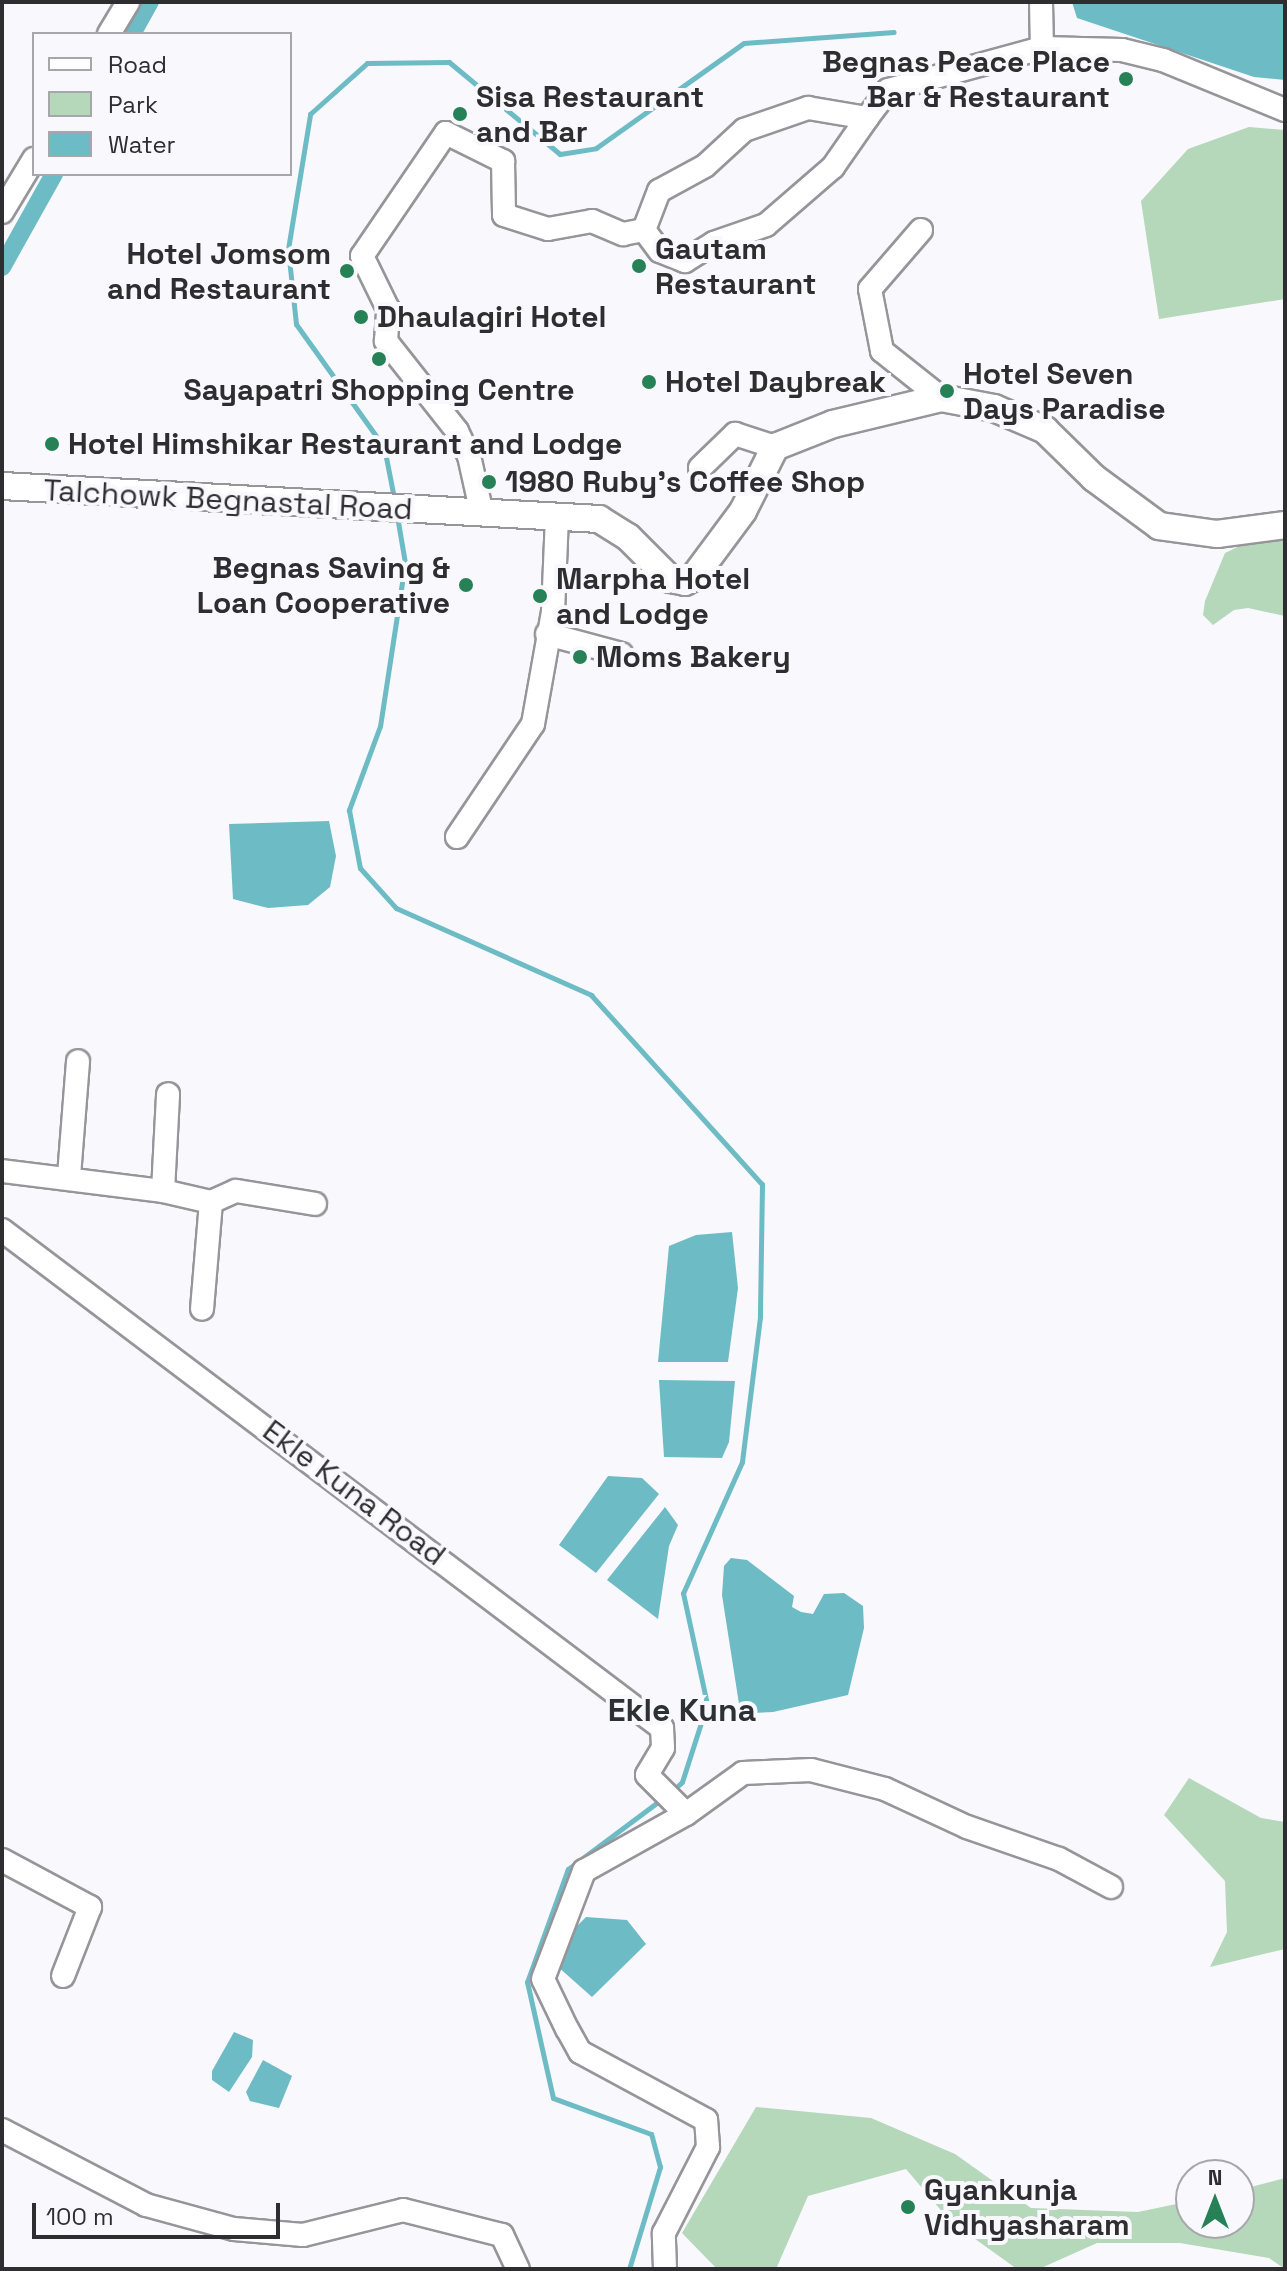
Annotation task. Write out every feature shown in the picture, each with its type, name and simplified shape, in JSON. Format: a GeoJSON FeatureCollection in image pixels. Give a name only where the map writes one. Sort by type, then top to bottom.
{"type":"FeatureCollection","features":[{"type":"Feature","properties":{"kind":"main road"},"geometry":{"type":"LineString","coordinates":[[775,447],[833,424],[941,398],[994,408],[1045,430],[1094,478],[1159,526],[1217,534],[1285,525]]}},
{"type":"Feature","properties":{"kind":"main road","name":"Talchowk Begnastal Road"},"geometry":{"type":"LineString","coordinates":[[2,486],[356,509],[599,519],[628,537],[670,579],[685,582],[694,577],[743,511],[775,447]]}},
{"type":"Feature","properties":{"kind":"street"},"geometry":{"type":"LineString","coordinates":[[110,32],[128,2]]}},
{"type":"Feature","properties":{"kind":"street"},"geometry":{"type":"LineString","coordinates":[[1041,2],[1042,48]]}},
{"type":"Feature","properties":{"kind":"street"},"geometry":{"type":"LineString","coordinates":[[644,230],[660,251],[685,261],[714,243],[766,225],[833,167],[888,90],[1042,48],[1122,50],[1163,60],[1285,110]]}},
{"type":"Feature","properties":{"kind":"street"},"geometry":{"type":"LineString","coordinates":[[644,230],[659,191],[705,166],[744,130],[808,108],[867,118]]}},
{"type":"Feature","properties":{"kind":"street"},"geometry":{"type":"LineString","coordinates":[[482,514],[469,456],[457,431],[386,341],[388,309],[362,256],[446,133],[503,161],[504,215],[548,229],[592,221],[623,234],[644,230]]}},
{"type":"Feature","properties":{"kind":"street"},"geometry":{"type":"LineString","coordinates":[[2,212],[32,162]]}},
{"type":"Feature","properties":{"kind":"street"},"geometry":{"type":"LineString","coordinates":[[921,230],[870,289],[882,351],[941,398]]}},
{"type":"Feature","properties":{"kind":"street"},"geometry":{"type":"LineString","coordinates":[[700,468],[735,434],[775,447]]}},
{"type":"Feature","properties":{"kind":"street"},"geometry":{"type":"LineString","coordinates":[[457,837],[533,724],[553,612],[557,518]]}},
{"type":"Feature","properties":{"kind":"street"},"geometry":{"type":"LineString","coordinates":[[547,634],[621,654]]}},
{"type":"Feature","properties":{"kind":"street"},"geometry":{"type":"LineString","coordinates":[[69,1176],[78,1061]]}},
{"type":"Feature","properties":{"kind":"street"},"geometry":{"type":"LineString","coordinates":[[163,1191],[168,1094]]}},
{"type":"Feature","properties":{"kind":"street"},"geometry":{"type":"LineString","coordinates":[[2,1171],[69,1176],[211,1202],[236,1191],[315,1204]]}},
{"type":"Feature","properties":{"kind":"street"},"geometry":{"type":"LineString","coordinates":[[202,1309],[211,1202]]}},
{"type":"Feature","properties":{"kind":"street","name":"Ekle Kuna Road"},"geometry":{"type":"LineString","coordinates":[[2,1230],[662,1728],[663,1748],[647,1775],[686,1814]]}},
{"type":"Feature","properties":{"kind":"street"},"geometry":{"type":"LineString","coordinates":[[665,2269],[664,2233],[708,2147],[706,2120],[580,2052],[543,1979],[584,1871],[686,1814],[743,1773],[811,1770],[885,1789],[967,1827],[1059,1859],[1111,1887]]}},
{"type":"Feature","properties":{"kind":"street"},"geometry":{"type":"LineString","coordinates":[[2,1860],[90,1907],[63,1976]]}},
{"type":"Feature","properties":{"kind":"street"},"geometry":{"type":"LineString","coordinates":[[2,2130],[146,2205],[234,2229],[303,2235],[403,2210],[502,2235],[518,2269]]}},
{"type":"Feature","properties":{"kind":"green space"},"geometry":{"type":"Polygon","coordinates":[[[1249,127],[1285,130],[1285,299],[1159,319],[1141,201],[1188,149],[1249,127]]]}},
{"type":"Feature","properties":{"kind":"green space"},"geometry":{"type":"Polygon","coordinates":[[[1285,539],[1285,616],[1248,608],[1234,610],[1213,625],[1203,615],[1205,601],[1225,553],[1250,541],[1285,539]]]}},
{"type":"Feature","properties":{"kind":"green space"},"geometry":{"type":"Polygon","coordinates":[[[1189,1778],[1261,1818],[1285,1822],[1285,1949],[1210,1967],[1227,1932],[1225,1881],[1164,1815],[1189,1778]]]}},
{"type":"Feature","properties":{"kind":"green space"},"geometry":{"type":"Polygon","coordinates":[[[756,2107],[871,2118],[955,2154],[1031,2208],[1138,2212],[1175,2204],[1175,2239],[1255,2239],[1255,2186],[1285,2178],[1285,2269],[1269,2258],[1180,2243],[1097,2243],[1039,2269],[1017,2269],[950,2221],[906,2169],[808,2196],[776,2269],[717,2269],[682,2233],[756,2107]]]}},
{"type":"Feature","properties":{"kind":"water"},"geometry":{"type":"Polygon","coordinates":[[[1072,2],[1285,2],[1285,80],[1254,77],[1077,18],[1072,2]]]}},
{"type":"Feature","properties":{"kind":"water"},"geometry":{"type":"Polygon","coordinates":[[[329,821],[336,856],[330,887],[308,905],[268,908],[233,899],[229,824],[329,821]]]}},
{"type":"Feature","properties":{"kind":"water"},"geometry":{"type":"Polygon","coordinates":[[[732,1232],[738,1288],[728,1362],[658,1362],[669,1246],[696,1235],[732,1232]]]}},
{"type":"Feature","properties":{"kind":"water"},"geometry":{"type":"Polygon","coordinates":[[[659,1380],[735,1381],[729,1442],[722,1458],[664,1457],[659,1380]]]}},
{"type":"Feature","properties":{"kind":"water"},"geometry":{"type":"Polygon","coordinates":[[[608,1476],[642,1478],[659,1494],[596,1573],[559,1545],[608,1476]]]}},
{"type":"Feature","properties":{"kind":"water"},"geometry":{"type":"Polygon","coordinates":[[[665,1507],[678,1525],[669,1546],[658,1619],[607,1580],[665,1507]]]}},
{"type":"Feature","properties":{"kind":"water"},"geometry":{"type":"Polygon","coordinates":[[[731,1558],[747,1560],[794,1596],[792,1607],[801,1612],[813,1614],[824,1594],[844,1593],[863,1606],[864,1628],[848,1695],[773,1712],[750,1713],[739,1704],[722,1595],[724,1566],[731,1558]]]}},
{"type":"Feature","properties":{"kind":"water"},"geometry":{"type":"Polygon","coordinates":[[[586,1917],[627,1920],[646,1944],[592,1997],[557,1966],[566,1937],[586,1917]]]}},
{"type":"Feature","properties":{"kind":"water"},"geometry":{"type":"Polygon","coordinates":[[[234,2032],[253,2040],[252,2057],[229,2092],[212,2080],[212,2071],[234,2032]]]}},
{"type":"Feature","properties":{"kind":"water"},"geometry":{"type":"Polygon","coordinates":[[[263,2060],[292,2076],[279,2108],[250,2101],[246,2092],[263,2060]]]}},
{"type":"Feature","properties":{"kind":"waterway"},"geometry":{"type":"LineString","coordinates":[[133,32],[150,2]]}},
{"type":"Feature","properties":{"kind":"waterway"},"geometry":{"type":"LineString","coordinates":[[394,498],[384,447],[296,324],[288,249],[310,114],[367,63],[449,62],[560,154],[596,148],[744,43],[894,32]]}},
{"type":"Feature","properties":{"kind":"waterway"},"geometry":{"type":"LineString","coordinates":[[2,267],[53,176]]}},
{"type":"Feature","properties":{"kind":"waterway"},"geometry":{"type":"LineString","coordinates":[[397,516],[405,563],[380,726],[349,810],[360,868],[396,908],[591,995],[762,1184],[760,1317],[742,1462],[683,1593],[707,1704],[682,1782],[673,1790]]}},
{"type":"Feature","properties":{"kind":"waterway"},"geometry":{"type":"LineString","coordinates":[[629,2269],[660,2167],[651,2134],[553,2098],[527,1982],[568,1869],[662,1799]]}},
{"type":"Feature","properties":{"kind":"place","name":"Begnas Peace Place Bar & Restaurant"},"geometry":{"type":"Point","coordinates":[1126,79]}},
{"type":"Feature","properties":{"kind":"place","name":"Sisa Restaurant and Bar"},"geometry":{"type":"Point","coordinates":[460,114]}},
{"type":"Feature","properties":{"kind":"place","name":"Gautam Restaurant"},"geometry":{"type":"Point","coordinates":[639,266]}},
{"type":"Feature","properties":{"kind":"place","name":"Hotel Jomsom and Restaurant"},"geometry":{"type":"Point","coordinates":[347,271]}},
{"type":"Feature","properties":{"kind":"place","name":"Dhaulagiri Hotel"},"geometry":{"type":"Point","coordinates":[361,317]}},
{"type":"Feature","properties":{"kind":"place","name":"Sayapatri Shopping Centre"},"geometry":{"type":"Point","coordinates":[379,359]}},
{"type":"Feature","properties":{"kind":"place","name":"Hotel Daybreak"},"geometry":{"type":"Point","coordinates":[649,382]}},
{"type":"Feature","properties":{"kind":"place","name":"Hotel Seven Days Paradise"},"geometry":{"type":"Point","coordinates":[947,391]}},
{"type":"Feature","properties":{"kind":"place","name":"Hotel Himshikar Restaurant and Lodge"},"geometry":{"type":"Point","coordinates":[52,444]}},
{"type":"Feature","properties":{"kind":"place","name":"1980 Ruby's Coffee Shop"},"geometry":{"type":"Point","coordinates":[489,482]}},
{"type":"Feature","properties":{"kind":"place","name":"Begnas Saving & Loan Cooperative"},"geometry":{"type":"Point","coordinates":[466,585]}},
{"type":"Feature","properties":{"kind":"place","name":"Marpha Hotel and Lodge"},"geometry":{"type":"Point","coordinates":[540,596]}},
{"type":"Feature","properties":{"kind":"place","name":"Moms Bakery"},"geometry":{"type":"Point","coordinates":[580,657]}},
{"type":"Feature","properties":{"kind":"place","name":"Gyankunja Vidhyasharam"},"geometry":{"type":"Point","coordinates":[908,2207]}},
{"type":"Feature","properties":{"kind":"district","name":"Ekle Kuna"},"geometry":{"type":"Point","coordinates":[682,1710]}}]}
